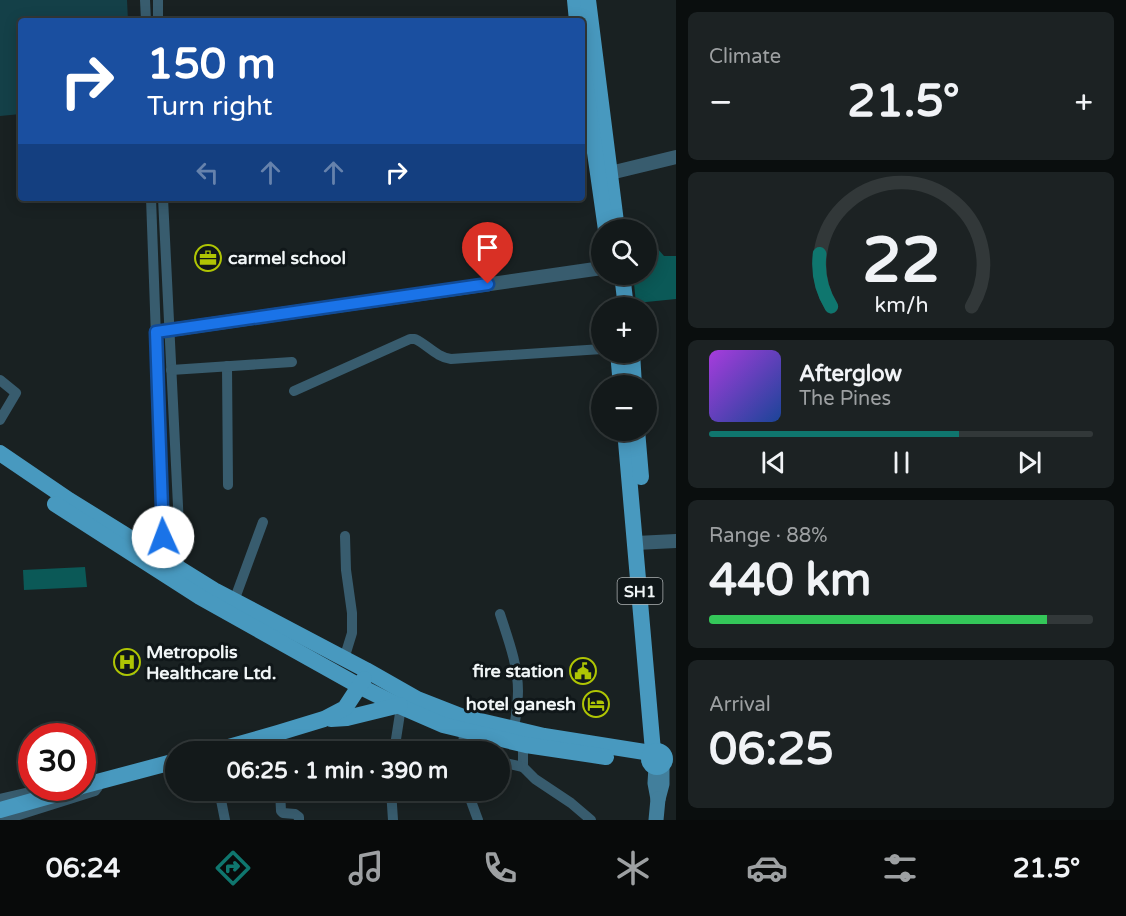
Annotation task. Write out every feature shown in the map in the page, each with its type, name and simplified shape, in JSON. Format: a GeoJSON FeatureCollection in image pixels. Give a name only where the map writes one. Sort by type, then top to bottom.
{"type":"FeatureCollection","features":[{"type":"Feature","properties":{"kind":"main road"},"geometry":{"type":"LineString","coordinates":[[575,0],[577,18]]}},
{"type":"Feature","properties":{"kind":"main road"},"geometry":{"type":"LineString","coordinates":[[588,0],[604,175],[606,219]]}},
{"type":"Feature","properties":{"kind":"main road"},"geometry":{"type":"LineString","coordinates":[[585,77],[614,219]]}},
{"type":"Feature","properties":{"kind":"main road","name":"SH1"},"geometry":{"type":"LineString","coordinates":[[627,441],[641,547],[661,759]]}},
{"type":"Feature","properties":{"kind":"main road","name":"SH1"},"geometry":{"type":"LineString","coordinates":[[637,441],[641,547]]}},
{"type":"Feature","properties":{"kind":"main road"},"geometry":{"type":"LineString","coordinates":[[0,453],[169,570],[200,597],[399,706],[443,725],[523,744],[661,759]]}},
{"type":"Feature","properties":{"kind":"main road"},"geometry":{"type":"LineString","coordinates":[[0,466],[63,510],[169,570],[214,590],[417,699],[463,717],[661,759]]}},
{"type":"Feature","properties":{"kind":"main road"},"geometry":{"type":"LineString","coordinates":[[250,741],[324,719],[345,708],[369,672]]}},
{"type":"Feature","properties":{"kind":"main road"},"geometry":{"type":"LineString","coordinates":[[324,719],[347,718],[399,706],[417,699]]}},
{"type":"Feature","properties":{"kind":"main road"},"geometry":{"type":"LineString","coordinates":[[656,820],[658,799],[655,783],[661,759]]}},
{"type":"Feature","properties":{"kind":"main road"},"geometry":{"type":"LineString","coordinates":[[96,782],[165,764]]}},
{"type":"Feature","properties":{"kind":"main road"},"geometry":{"type":"LineString","coordinates":[[10,815],[44,801]]}},
{"type":"Feature","properties":{"kind":"street"},"geometry":{"type":"LineString","coordinates":[[145,0],[146,18]]}},
{"type":"Feature","properties":{"kind":"street"},"geometry":{"type":"LineString","coordinates":[[158,0],[158,18]]}},
{"type":"Feature","properties":{"kind":"street"},"geometry":{"type":"LineString","coordinates":[[604,175],[676,158]]}},
{"type":"Feature","properties":{"kind":"street"},"geometry":{"type":"LineString","coordinates":[[151,201],[163,331],[171,370],[180,547],[169,570]]}},
{"type":"Feature","properties":{"kind":"street"},"geometry":{"type":"LineString","coordinates":[[163,201],[163,331],[169,570]]}},
{"type":"Feature","properties":{"kind":"street"},"geometry":{"type":"LineString","coordinates":[[163,331],[591,270]]}},
{"type":"Feature","properties":{"kind":"street"},"geometry":{"type":"LineString","coordinates":[[294,391],[410,339],[415,339],[444,358],[452,359],[591,350]]}},
{"type":"Feature","properties":{"kind":"street"},"geometry":{"type":"LineString","coordinates":[[171,370],[292,362]]}},
{"type":"Feature","properties":{"kind":"street"},"geometry":{"type":"LineString","coordinates":[[227,366],[228,485]]}},
{"type":"Feature","properties":{"kind":"street"},"geometry":{"type":"LineString","coordinates":[[0,380],[15,393],[0,420]]}},
{"type":"Feature","properties":{"kind":"street"},"geometry":{"type":"LineString","coordinates":[[234,601],[263,522]]}},
{"type":"Feature","properties":{"kind":"street"},"geometry":{"type":"LineString","coordinates":[[344,659],[352,633],[345,536]]}},
{"type":"Feature","properties":{"kind":"street"},"geometry":{"type":"LineString","coordinates":[[641,547],[676,541]]}},
{"type":"Feature","properties":{"kind":"street"},"geometry":{"type":"LineString","coordinates":[[641,547],[676,550]]}},
{"type":"Feature","properties":{"kind":"street"},"geometry":{"type":"LineString","coordinates":[[500,614],[514,659],[517,680],[514,729]]}},
{"type":"Feature","properties":{"kind":"street"},"geometry":{"type":"LineString","coordinates":[[395,741],[399,706]]}},
{"type":"Feature","properties":{"kind":"street"},"geometry":{"type":"LineString","coordinates":[[464,730],[464,741]]}},
{"type":"Feature","properties":{"kind":"street"},"geometry":{"type":"LineString","coordinates":[[278,734],[278,741]]}},
{"type":"Feature","properties":{"kind":"street"},"geometry":{"type":"LineString","coordinates":[[523,744],[523,767]]}},
{"type":"Feature","properties":{"kind":"street"},"geometry":{"type":"LineString","coordinates":[[510,764],[523,767],[535,779],[571,803],[591,820]]}},
{"type":"Feature","properties":{"kind":"street"},"geometry":{"type":"LineString","coordinates":[[3,820],[10,815],[95,791],[103,781]]}},
{"type":"Feature","properties":{"kind":"street"},"geometry":{"type":"LineString","coordinates":[[0,799],[18,795]]}},
{"type":"Feature","properties":{"kind":"street"},"geometry":{"type":"LineString","coordinates":[[221,801],[225,820]]}},
{"type":"Feature","properties":{"kind":"street"},"geometry":{"type":"LineString","coordinates":[[280,801],[280,811],[295,814],[299,820]]}},
{"type":"Feature","properties":{"kind":"street"},"geometry":{"type":"LineString","coordinates":[[391,801],[391,817]]}},
{"type":"Feature","properties":{"kind":"street"},"geometry":{"type":"LineString","coordinates":[[471,801],[478,820]]}},
{"type":"Feature","properties":{"kind":"shaded area"},"geometry":{"type":"Polygon","coordinates":[[[0,0],[127,0],[128,18],[18,18],[18,114],[0,116],[0,0]]]}},
{"type":"Feature","properties":{"kind":"building"},"geometry":{"type":"Polygon","coordinates":[[[657,248],[664,256],[676,256],[676,299],[657,301],[657,297],[635,297],[634,285],[657,285],[657,248]]]}},
{"type":"Feature","properties":{"kind":"building"},"geometry":{"type":"Polygon","coordinates":[[[85,567],[87,587],[24,590],[23,570],[85,567]]]}},
{"type":"Feature","properties":{"kind":"building"},"geometry":{"type":"Polygon","coordinates":[[[134,650],[135,675],[122,676],[120,651],[134,650]]]}},
{"type":"Feature","properties":{"kind":"place","name":"carmel school"},"geometry":{"type":"Point","coordinates":[208,258]}},
{"type":"Feature","properties":{"kind":"place","name":"Metropolis Healthcare Ltd."},"geometry":{"type":"Point","coordinates":[127,662]}},
{"type":"Feature","properties":{"kind":"place","name":"fire station"},"geometry":{"type":"Point","coordinates":[583,671]}},
{"type":"Feature","properties":{"kind":"place","name":"hotel ganesh"},"geometry":{"type":"Point","coordinates":[596,704]}},
{"type":"Feature","properties":{"kind":"route"},"geometry":{"type":"LineString","coordinates":[[163,537],[156,332],[488,284]]}}]}
